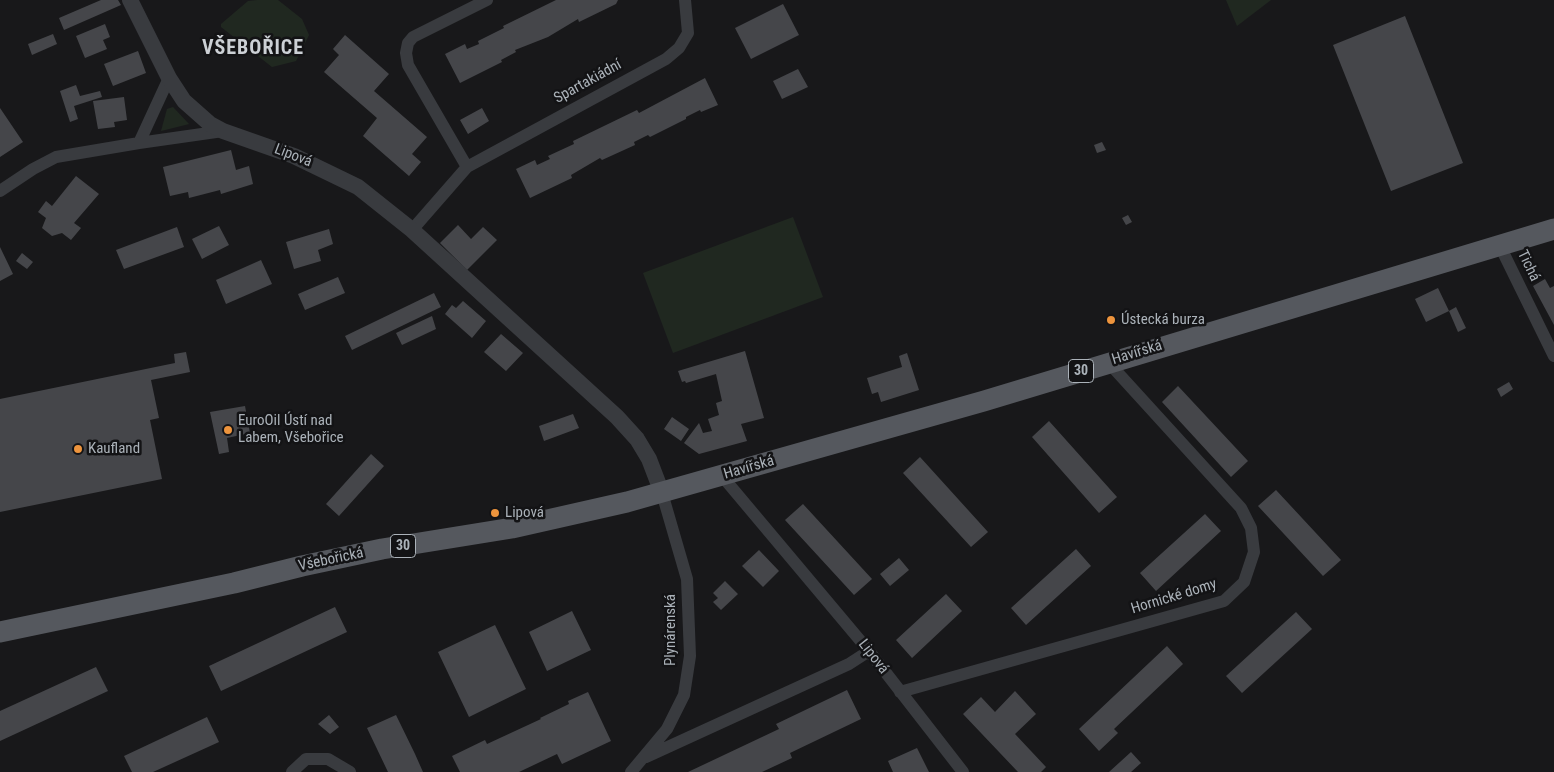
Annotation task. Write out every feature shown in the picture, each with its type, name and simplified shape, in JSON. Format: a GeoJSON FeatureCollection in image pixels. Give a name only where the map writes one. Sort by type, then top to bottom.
{"type":"FeatureCollection","features":[{"type":"Feature","properties":{"kind":"main road","name":"Havířská"},"geometry":{"type":"LineString","coordinates":[[662,493],[1554,229]]}},
{"type":"Feature","properties":{"kind":"main road","name":"Všebořická"},"geometry":{"type":"LineString","coordinates":[[0,632],[203,590],[382,549],[558,519],[662,493]]}},
{"type":"Feature","properties":{"kind":"street","name":"Lipová"},"geometry":{"type":"LineString","coordinates":[[130,0],[168,78],[184,101],[210,124],[223,131],[300,158],[358,187],[412,230],[618,417],[637,439],[649,459],[662,493]]}},
{"type":"Feature","properties":{"kind":"street"},"geometry":{"type":"LineString","coordinates":[[467,167],[408,64],[406,53],[408,43],[413,37],[487,0]]}},
{"type":"Feature","properties":{"kind":"street","name":"Spartakiádní"},"geometry":{"type":"LineString","coordinates":[[412,230],[467,167],[666,59],[679,48],[688,32],[685,0]]}},
{"type":"Feature","properties":{"kind":"street"},"geometry":{"type":"LineString","coordinates":[[140,143],[168,78]]}},
{"type":"Feature","properties":{"kind":"street"},"geometry":{"type":"LineString","coordinates":[[0,191],[33,169],[56,157],[223,131]]}},
{"type":"Feature","properties":{"kind":"street","name":"Tichá"},"geometry":{"type":"LineString","coordinates":[[1499,244],[1554,356]]}},
{"type":"Feature","properties":{"kind":"street","name":"Hornické domy"},"geometry":{"type":"LineString","coordinates":[[900,692],[1224,601],[1244,582],[1254,552],[1251,528],[1241,508],[1108,362]]}},
{"type":"Feature","properties":{"kind":"street","name":"Lipová"},"geometry":{"type":"LineString","coordinates":[[722,476],[869,651],[963,772]]}},
{"type":"Feature","properties":{"kind":"street","name":"Plynárenská"},"geometry":{"type":"LineString","coordinates":[[632,772],[667,730],[684,695],[690,656],[687,579],[662,493]]}},
{"type":"Feature","properties":{"kind":"street","name":"Plynárenská"},"geometry":{"type":"LineString","coordinates":[[644,758],[849,664],[869,651]]}},
{"type":"Feature","properties":{"kind":"street"},"geometry":{"type":"LineString","coordinates":[[292,772],[306,759],[328,759],[350,772]]}},
{"type":"Feature","properties":{"kind":"shaded area"},"geometry":{"type":"Polygon","coordinates":[[[278,0],[302,19],[309,35],[296,61],[272,67],[221,27],[221,24],[248,1],[278,0]]]}},
{"type":"Feature","properties":{"kind":"shaded area"},"geometry":{"type":"Polygon","coordinates":[[[1226,0],[1271,0],[1237,26],[1226,0]]]}},
{"type":"Feature","properties":{"kind":"shaded area"},"geometry":{"type":"Polygon","coordinates":[[[173,107],[189,124],[161,131],[167,109],[173,107]]]}},
{"type":"Feature","properties":{"kind":"shaded area"},"geometry":{"type":"Polygon","coordinates":[[[793,217],[823,297],[673,353],[643,273],[793,217]]]}},
{"type":"Feature","properties":{"kind":"building"},"geometry":{"type":"Polygon","coordinates":[[[101,0],[118,0],[121,5],[64,30],[59,18],[101,0]]]}},
{"type":"Feature","properties":{"kind":"building"},"geometry":{"type":"Polygon","coordinates":[[[556,0],[618,0],[616,4],[579,22],[578,19],[548,37],[515,50],[516,52],[501,60],[502,62],[460,83],[445,54],[465,44],[467,49],[479,44],[478,41],[504,28],[503,26],[556,0]]]}},
{"type":"Feature","properties":{"kind":"building"},"geometry":{"type":"Polygon","coordinates":[[[783,4],[799,35],[751,59],[735,28],[783,4]]]}},
{"type":"Feature","properties":{"kind":"building"},"geometry":{"type":"Polygon","coordinates":[[[1405,16],[1463,163],[1391,191],[1333,45],[1405,16]]]}},
{"type":"Feature","properties":{"kind":"building"},"geometry":{"type":"Polygon","coordinates":[[[105,24],[110,37],[103,40],[107,49],[85,58],[76,36],[105,24]]]}},
{"type":"Feature","properties":{"kind":"building"},"geometry":{"type":"Polygon","coordinates":[[[53,34],[57,44],[32,55],[28,44],[53,34]]]}},
{"type":"Feature","properties":{"kind":"building"},"geometry":{"type":"Polygon","coordinates":[[[345,35],[389,74],[374,91],[427,137],[412,154],[421,162],[409,176],[363,136],[377,118],[324,72],[339,55],[333,49],[345,35]]]}},
{"type":"Feature","properties":{"kind":"building"},"geometry":{"type":"Polygon","coordinates":[[[138,51],[146,73],[113,86],[104,64],[138,51]]]}},
{"type":"Feature","properties":{"kind":"building"},"geometry":{"type":"Polygon","coordinates":[[[798,69],[808,87],[782,99],[773,81],[798,69]]]}},
{"type":"Feature","properties":{"kind":"building"},"geometry":{"type":"Polygon","coordinates":[[[705,78],[718,105],[701,112],[700,110],[650,137],[648,135],[634,142],[635,145],[602,160],[600,158],[571,175],[572,178],[530,198],[516,169],[535,160],[537,165],[550,159],[548,156],[574,144],[573,141],[637,110],[639,113],[705,78]]]}},
{"type":"Feature","properties":{"kind":"building"},"geometry":{"type":"Polygon","coordinates":[[[76,85],[80,96],[100,91],[102,97],[74,106],[78,119],[70,122],[60,91],[76,85]]]}},
{"type":"Feature","properties":{"kind":"building"},"geometry":{"type":"Polygon","coordinates":[[[124,97],[127,120],[114,122],[115,127],[98,129],[93,101],[124,97]]]}},
{"type":"Feature","properties":{"kind":"building"},"geometry":{"type":"Polygon","coordinates":[[[0,108],[23,142],[0,157],[0,108]]]}},
{"type":"Feature","properties":{"kind":"building"},"geometry":{"type":"Polygon","coordinates":[[[482,108],[489,121],[468,134],[460,120],[482,108]]]}},
{"type":"Feature","properties":{"kind":"building"},"geometry":{"type":"Polygon","coordinates":[[[1102,142],[1106,150],[1097,153],[1094,145],[1102,142]]]}},
{"type":"Feature","properties":{"kind":"building"},"geometry":{"type":"Polygon","coordinates":[[[231,150],[236,170],[249,166],[253,184],[221,194],[220,190],[189,198],[188,192],[170,196],[163,167],[231,150]]]}},
{"type":"Feature","properties":{"kind":"building"},"geometry":{"type":"Polygon","coordinates":[[[76,176],[99,194],[74,223],[81,228],[71,240],[62,233],[52,236],[42,228],[46,218],[38,212],[46,201],[52,206],[76,176]]]}},
{"type":"Feature","properties":{"kind":"building"},"geometry":{"type":"Polygon","coordinates":[[[1128,215],[1132,222],[1126,225],[1122,218],[1128,215]]]}},
{"type":"Feature","properties":{"kind":"building"},"geometry":{"type":"Polygon","coordinates":[[[458,225],[471,239],[483,227],[497,240],[467,270],[440,243],[458,225]]]}},
{"type":"Feature","properties":{"kind":"building"},"geometry":{"type":"Polygon","coordinates":[[[219,226],[229,245],[202,259],[192,239],[219,226]]]}},
{"type":"Feature","properties":{"kind":"building"},"geometry":{"type":"Polygon","coordinates":[[[177,227],[184,247],[124,269],[116,250],[177,227]]]}},
{"type":"Feature","properties":{"kind":"building"},"geometry":{"type":"Polygon","coordinates":[[[329,229],[333,244],[318,250],[321,261],[294,269],[286,242],[329,229]]]}},
{"type":"Feature","properties":{"kind":"building"},"geometry":{"type":"Polygon","coordinates":[[[0,247],[13,274],[0,281],[0,247]]]}},
{"type":"Feature","properties":{"kind":"building"},"geometry":{"type":"Polygon","coordinates":[[[22,253],[33,262],[27,269],[16,261],[22,253]]]}},
{"type":"Feature","properties":{"kind":"building"},"geometry":{"type":"Polygon","coordinates":[[[261,260],[272,284],[226,304],[216,280],[261,260]]]}},
{"type":"Feature","properties":{"kind":"building"},"geometry":{"type":"Polygon","coordinates":[[[338,277],[345,293],[305,310],[298,294],[338,277]]]}},
{"type":"Feature","properties":{"kind":"building"},"geometry":{"type":"Polygon","coordinates":[[[1545,279],[1550,288],[1554,286],[1554,325],[1533,286],[1545,279]]]}},
{"type":"Feature","properties":{"kind":"building"},"geometry":{"type":"Polygon","coordinates":[[[1438,288],[1449,311],[1426,322],[1415,299],[1438,288]]]}},
{"type":"Feature","properties":{"kind":"building"},"geometry":{"type":"Polygon","coordinates":[[[434,293],[441,307],[352,350],[345,336],[434,293]]]}},
{"type":"Feature","properties":{"kind":"building"},"geometry":{"type":"Polygon","coordinates":[[[463,301],[486,321],[472,338],[445,314],[452,305],[456,308],[463,301]]]}},
{"type":"Feature","properties":{"kind":"building"},"geometry":{"type":"Polygon","coordinates":[[[1456,307],[1466,328],[1458,332],[1449,311],[1456,307]]]}},
{"type":"Feature","properties":{"kind":"building"},"geometry":{"type":"Polygon","coordinates":[[[432,316],[436,329],[402,345],[396,333],[432,316]]]}},
{"type":"Feature","properties":{"kind":"building"},"geometry":{"type":"Polygon","coordinates":[[[501,334],[523,353],[506,371],[484,352],[501,334]]]}},
{"type":"Feature","properties":{"kind":"building"},"geometry":{"type":"Polygon","coordinates":[[[745,351],[764,418],[741,424],[747,441],[699,454],[684,443],[699,423],[703,433],[712,431],[708,419],[719,415],[716,403],[722,401],[716,374],[686,383],[685,381],[682,382],[678,371],[745,351]]]}},
{"type":"Feature","properties":{"kind":"building","name":"Kaufland"},"geometry":{"type":"Polygon","coordinates":[[[186,352],[190,372],[151,380],[159,418],[150,420],[162,479],[0,512],[0,399],[175,363],[174,354],[186,352]]]}},
{"type":"Feature","properties":{"kind":"building"},"geometry":{"type":"Polygon","coordinates":[[[907,353],[919,390],[881,402],[878,392],[872,394],[867,378],[902,367],[899,356],[907,353]]]}},
{"type":"Feature","properties":{"kind":"building"},"geometry":{"type":"Polygon","coordinates":[[[1509,382],[1513,389],[1501,397],[1497,389],[1509,382]]]}},
{"type":"Feature","properties":{"kind":"building"},"geometry":{"type":"Polygon","coordinates":[[[1178,386],[1248,461],[1231,477],[1162,402],[1178,386]]]}},
{"type":"Feature","properties":{"kind":"building"},"geometry":{"type":"Polygon","coordinates":[[[245,406],[250,433],[227,438],[229,452],[219,454],[210,412],[245,406]]]}},
{"type":"Feature","properties":{"kind":"building"},"geometry":{"type":"Polygon","coordinates":[[[573,414],[579,428],[544,441],[539,426],[573,414]]]}},
{"type":"Feature","properties":{"kind":"building"},"geometry":{"type":"Polygon","coordinates":[[[672,417],[689,429],[681,441],[664,429],[672,417]]]}},
{"type":"Feature","properties":{"kind":"building"},"geometry":{"type":"Polygon","coordinates":[[[1049,421],[1117,497],[1099,513],[1032,437],[1049,421]]]}},
{"type":"Feature","properties":{"kind":"building"},"geometry":{"type":"Polygon","coordinates":[[[371,454],[384,466],[339,516],[326,504],[371,454]]]}},
{"type":"Feature","properties":{"kind":"building"},"geometry":{"type":"Polygon","coordinates":[[[920,457],[988,532],[971,547],[903,473],[920,457]]]}},
{"type":"Feature","properties":{"kind":"building"},"geometry":{"type":"Polygon","coordinates":[[[1276,490],[1341,560],[1323,576],[1258,506],[1276,490]]]}},
{"type":"Feature","properties":{"kind":"building"},"geometry":{"type":"Polygon","coordinates":[[[803,504],[872,579],[854,595],[785,520],[803,504]]]}},
{"type":"Feature","properties":{"kind":"building"},"geometry":{"type":"Polygon","coordinates":[[[1205,514],[1221,531],[1156,591],[1140,573],[1205,514]]]}},
{"type":"Feature","properties":{"kind":"building"},"geometry":{"type":"Polygon","coordinates":[[[1076,549],[1091,566],[1026,625],[1011,608],[1076,549]]]}},
{"type":"Feature","properties":{"kind":"building"},"geometry":{"type":"Polygon","coordinates":[[[759,550],[779,571],[763,587],[742,566],[759,550]]]}},
{"type":"Feature","properties":{"kind":"building"},"geometry":{"type":"Polygon","coordinates":[[[899,558],[909,570],[890,586],[880,574],[899,558]]]}},
{"type":"Feature","properties":{"kind":"building"},"geometry":{"type":"Polygon","coordinates":[[[725,581],[738,594],[721,610],[713,602],[718,598],[713,593],[725,581]]]}},
{"type":"Feature","properties":{"kind":"building"},"geometry":{"type":"Polygon","coordinates":[[[946,594],[962,611],[912,658],[896,640],[946,594]]]}},
{"type":"Feature","properties":{"kind":"building"},"geometry":{"type":"Polygon","coordinates":[[[335,607],[347,632],[221,691],[209,666],[335,607]]]}},
{"type":"Feature","properties":{"kind":"building"},"geometry":{"type":"Polygon","coordinates":[[[572,611],[591,650],[547,671],[529,632],[572,611]]]}},
{"type":"Feature","properties":{"kind":"building"},"geometry":{"type":"Polygon","coordinates":[[[1296,612],[1312,629],[1242,693],[1226,676],[1296,612]]]}},
{"type":"Feature","properties":{"kind":"building"},"geometry":{"type":"Polygon","coordinates":[[[495,625],[526,689],[469,717],[438,652],[495,625]]]}},
{"type":"Feature","properties":{"kind":"building"},"geometry":{"type":"Polygon","coordinates":[[[1167,646],[1183,664],[1114,729],[1118,733],[1099,751],[1079,729],[1167,646]]]}},
{"type":"Feature","properties":{"kind":"building"},"geometry":{"type":"Polygon","coordinates":[[[96,667],[108,691],[0,741],[0,711],[96,667]]]}},
{"type":"Feature","properties":{"kind":"building"},"geometry":{"type":"Polygon","coordinates":[[[847,690],[861,719],[790,753],[792,758],[762,772],[688,772],[779,729],[776,724],[847,690]]]}},
{"type":"Feature","properties":{"kind":"building"},"geometry":{"type":"Polygon","coordinates":[[[1015,691],[1036,714],[1015,734],[1046,767],[1041,772],[1018,772],[963,714],[981,697],[995,712],[1015,691]]]}},
{"type":"Feature","properties":{"kind":"building"},"geometry":{"type":"Polygon","coordinates":[[[588,692],[611,741],[562,764],[557,754],[519,772],[460,772],[452,756],[485,740],[487,744],[541,719],[569,704],[568,701],[588,692]]]}},
{"type":"Feature","properties":{"kind":"building"},"geometry":{"type":"Polygon","coordinates":[[[329,715],[339,727],[330,734],[318,724],[329,715]]]}},
{"type":"Feature","properties":{"kind":"building"},"geometry":{"type":"Polygon","coordinates":[[[396,715],[423,772],[388,772],[367,728],[396,715]]]}},
{"type":"Feature","properties":{"kind":"building"},"geometry":{"type":"Polygon","coordinates":[[[207,717],[219,742],[153,772],[132,772],[124,756],[207,717]]]}},
{"type":"Feature","properties":{"kind":"building"},"geometry":{"type":"Polygon","coordinates":[[[917,748],[929,772],[893,772],[888,761],[917,748]]]}},
{"type":"Feature","properties":{"kind":"building"},"geometry":{"type":"Polygon","coordinates":[[[1131,752],[1141,763],[1131,772],[1109,772],[1131,752]]]}},
{"type":"Feature","properties":{"kind":"place","name":"Ústecká burza"},"geometry":{"type":"Point","coordinates":[1111,320]}},
{"type":"Feature","properties":{"kind":"place","name":"EuroOil Ústí nad Labem, Všebořice"},"geometry":{"type":"Point","coordinates":[228,430]}},
{"type":"Feature","properties":{"kind":"place","name":"Kaufland"},"geometry":{"type":"Point","coordinates":[78,449]}},
{"type":"Feature","properties":{"kind":"place","name":"Lipová"},"geometry":{"type":"Point","coordinates":[495,513]}},
{"type":"Feature","properties":{"kind":"district","name":"VŠEBOŘICE"},"geometry":{"type":"Point","coordinates":[253,49]}}]}
